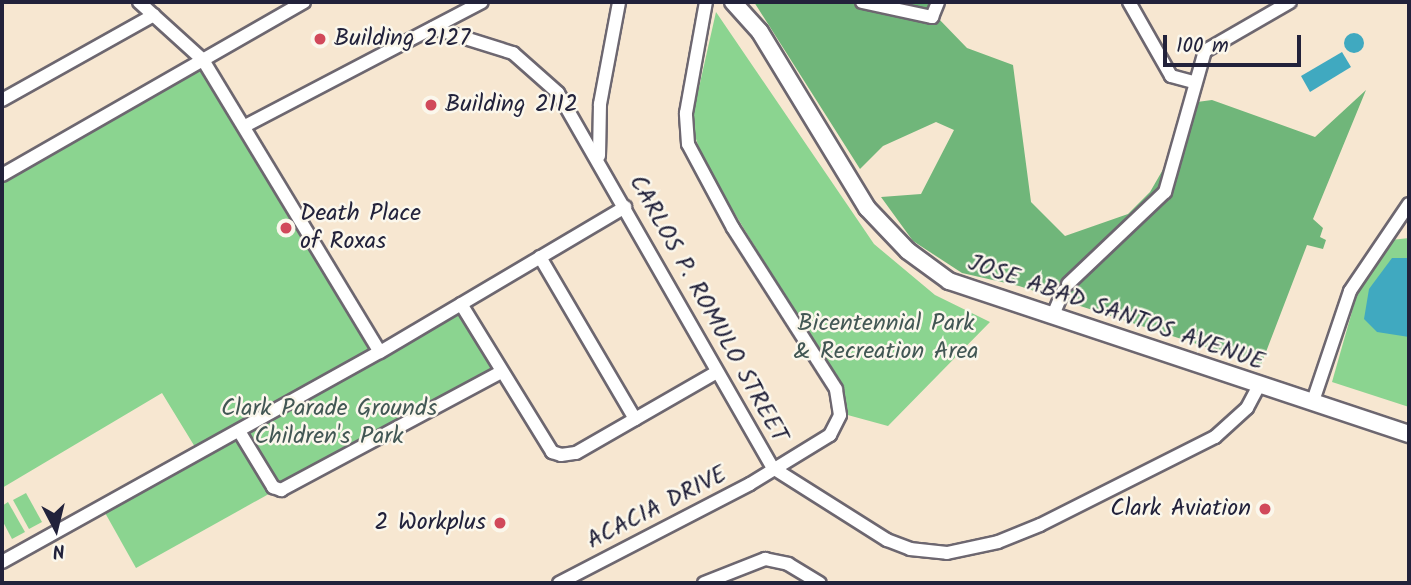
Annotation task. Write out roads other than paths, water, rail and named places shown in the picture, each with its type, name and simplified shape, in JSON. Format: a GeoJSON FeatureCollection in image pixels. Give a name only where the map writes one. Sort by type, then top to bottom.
{"type":"FeatureCollection","features":[{"type":"Feature","properties":{"kind":"main road","name":"JOSE ABAD SANTOS AVENUE"},"geometry":{"type":"LineString","coordinates":[[733,2],[760,32],[867,208],[887,232],[949,281],[1409,434]]}},
{"type":"Feature","properties":{"kind":"street"},"geometry":{"type":"LineString","coordinates":[[139,2],[202,60],[380,352]]}},
{"type":"Feature","properties":{"kind":"street"},"geometry":{"type":"LineString","coordinates":[[2,174],[304,2]]}},
{"type":"Feature","properties":{"kind":"street"},"geometry":{"type":"LineString","coordinates":[[245,127],[482,2]]}},
{"type":"Feature","properties":{"kind":"street","name":"CARLOS P. ROMULO STREET"},"geometry":{"type":"LineString","coordinates":[[599,160],[600,104],[619,2]]}},
{"type":"Feature","properties":{"kind":"street","name":"ACACIA DRIVE"},"geometry":{"type":"LineString","coordinates":[[559,583],[830,435],[840,415],[839,401],[827,373],[719,204],[688,144],[686,113],[706,2]]}},
{"type":"Feature","properties":{"kind":"street"},"geometry":{"type":"LineString","coordinates":[[862,2],[932,17],[937,2]]}},
{"type":"Feature","properties":{"kind":"street"},"geometry":{"type":"LineString","coordinates":[[1129,2],[1171,76],[1194,82]]}},
{"type":"Feature","properties":{"kind":"street"},"geometry":{"type":"LineString","coordinates":[[1053,315],[1065,288],[1165,192],[1194,82],[1205,51],[1217,41],[1290,2]]}},
{"type":"Feature","properties":{"kind":"street"},"geometry":{"type":"LineString","coordinates":[[2,100],[154,15]]}},
{"type":"Feature","properties":{"kind":"street","name":"CARLOS P. ROMULO STREET"},"geometry":{"type":"LineString","coordinates":[[433,28],[494,44],[531,66],[558,93],[599,160],[715,373],[773,468],[887,540],[929,553],[969,549],[1040,526],[1215,437],[1247,408],[1259,385]]}},
{"type":"Feature","properties":{"kind":"street"},"geometry":{"type":"LineString","coordinates":[[1313,401],[1350,291],[1409,204]]}},
{"type":"Feature","properties":{"kind":"street"},"geometry":{"type":"LineString","coordinates":[[2,562],[380,352],[625,207]]}},
{"type":"Feature","properties":{"kind":"street"},"geometry":{"type":"LineString","coordinates":[[540,257],[635,419]]}},
{"type":"Feature","properties":{"kind":"street"},"geometry":{"type":"LineString","coordinates":[[461,304],[500,372],[552,452],[576,453],[715,373]]}},
{"type":"Feature","properties":{"kind":"street"},"geometry":{"type":"LineString","coordinates":[[239,431],[273,487],[281,490],[500,372]]}},
{"type":"Feature","properties":{"kind":"street"},"geometry":{"type":"LineString","coordinates":[[704,583],[765,559],[788,564],[820,583]]}},
{"type":"Feature","properties":{"kind":"water"},"geometry":{"type":"Polygon","coordinates":[[[1354,33],[1361,36],[1364,43],[1361,50],[1354,53],[1347,50],[1344,43],[1347,36],[1354,33]]]}},
{"type":"Feature","properties":{"kind":"water"},"geometry":{"type":"Polygon","coordinates":[[[1342,52],[1351,67],[1310,92],[1301,76],[1342,52]]]}},
{"type":"Feature","properties":{"kind":"water"},"geometry":{"type":"Polygon","coordinates":[[[1392,258],[1409,258],[1409,337],[1377,332],[1364,319],[1369,289],[1392,258]]]}},
{"type":"Feature","properties":{"kind":"place","name":"Building 2127"},"geometry":{"type":"Point","coordinates":[320,39]}},
{"type":"Feature","properties":{"kind":"place","name":"Building 2112"},"geometry":{"type":"Point","coordinates":[431,105]}},
{"type":"Feature","properties":{"kind":"place","name":"Death Place of Roxas"},"geometry":{"type":"Point","coordinates":[286,228]}},
{"type":"Feature","properties":{"kind":"place","name":"Clark Aviation"},"geometry":{"type":"Point","coordinates":[1265,509]}},
{"type":"Feature","properties":{"kind":"place","name":"2 Workplus"},"geometry":{"type":"Point","coordinates":[500,523]}},
{"type":"Feature","properties":{"kind":"park label","name":"Bicentennial Park & Recreation Area"},"geometry":{"type":"Point","coordinates":[886,338]}},
{"type":"Feature","properties":{"kind":"park label","name":"Clark Parade Grounds Children's Park"},"geometry":{"type":"Point","coordinates":[329,423]}}]}
